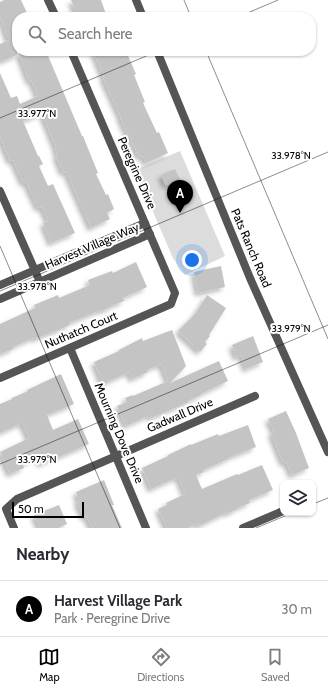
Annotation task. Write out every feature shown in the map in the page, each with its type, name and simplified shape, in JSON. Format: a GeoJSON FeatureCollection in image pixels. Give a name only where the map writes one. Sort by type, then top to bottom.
{"type":"FeatureCollection","features":[{"type":"Feature","properties":{"kind":"street"},"geometry":{"type":"LineString","coordinates":[[48,0],[54,12]]}},
{"type":"Feature","properties":{"kind":"street"},"geometry":{"type":"LineString","coordinates":[[136,0],[141,12]]}},
{"type":"Feature","properties":{"kind":"street","name":"Peregrine Drive"},"geometry":{"type":"LineString","coordinates":[[73,56],[175,292],[171,304]]}},
{"type":"Feature","properties":{"kind":"street","name":"Pats Ranch Road"},"geometry":{"type":"LineString","coordinates":[[159,56],[250,278],[328,452]]}},
{"type":"Feature","properties":{"kind":"street"},"geometry":{"type":"LineString","coordinates":[[0,190],[40,282]]}},
{"type":"Feature","properties":{"kind":"street","name":"Harvest Village Way"},"geometry":{"type":"LineString","coordinates":[[0,285],[145,223]]}},
{"type":"Feature","properties":{"kind":"street","name":"Harvest Village Way"},"geometry":{"type":"LineString","coordinates":[[0,299],[150,234]]}},
{"type":"Feature","properties":{"kind":"street","name":"Nuthatch Court"},"geometry":{"type":"LineString","coordinates":[[0,378],[171,304]]}},
{"type":"Feature","properties":{"kind":"street","name":"Mourning Dove Drive"},"geometry":{"type":"LineString","coordinates":[[70,348],[146,528]]}},
{"type":"Feature","properties":{"kind":"street","name":"Gadwall Drive"},"geometry":{"type":"LineString","coordinates":[[14,528],[6,509],[17,499],[255,396]]}},
{"type":"Feature","properties":{"kind":"street"},"geometry":{"type":"LineString","coordinates":[[243,528],[280,512]]}},
{"type":"Feature","properties":{"kind":"shaded area"},"geometry":{"type":"Polygon","coordinates":[[[180,151],[225,256],[185,275],[173,258],[135,170],[180,151]]]}},
{"type":"Feature","properties":{"kind":"building"},"geometry":{"type":"Polygon","coordinates":[[[4,0],[21,0],[27,12],[12,12],[12,56],[15,56],[0,62],[0,44],[9,40],[0,17],[0,2],[4,0]]]}},
{"type":"Feature","properties":{"kind":"building"},"geometry":{"type":"Polygon","coordinates":[[[71,0],[101,0],[105,12],[76,12],[71,0]]]}},
{"type":"Feature","properties":{"kind":"building"},"geometry":{"type":"Polygon","coordinates":[[[20,56],[48,56],[83,136],[98,173],[96,174],[106,195],[108,194],[114,209],[107,213],[110,219],[91,228],[66,171],[63,173],[56,156],[58,155],[56,148],[42,113],[23,121],[43,164],[39,166],[48,186],[53,184],[75,233],[51,243],[43,223],[48,221],[42,207],[38,208],[26,182],[23,183],[13,160],[10,161],[0,137],[0,73],[11,98],[17,96],[20,104],[38,96],[31,80],[29,81],[20,56]]]}},
{"type":"Feature","properties":{"kind":"building"},"geometry":{"type":"Polygon","coordinates":[[[95,56],[128,56],[145,102],[143,103],[157,133],[159,132],[168,153],[146,163],[143,156],[139,157],[120,118],[103,78],[104,77],[95,56]]]}},
{"type":"Feature","properties":{"kind":"building"},"geometry":{"type":"Polygon","coordinates":[[[175,169],[182,183],[174,187],[172,183],[166,186],[161,175],[175,169]]]}},
{"type":"Feature","properties":{"kind":"building"},"geometry":{"type":"Polygon","coordinates":[[[136,262],[147,287],[123,298],[124,301],[111,307],[69,323],[70,325],[35,339],[35,337],[0,354],[0,324],[35,308],[34,305],[58,295],[59,298],[90,285],[88,280],[112,271],[113,273],[136,262]]]}},
{"type":"Feature","properties":{"kind":"building"},"geometry":{"type":"Polygon","coordinates":[[[221,266],[225,287],[198,293],[194,272],[221,266]]]}},
{"type":"Feature","properties":{"kind":"building"},"geometry":{"type":"Polygon","coordinates":[[[207,295],[226,308],[205,342],[207,344],[200,352],[178,331],[195,314],[207,295]]]}},
{"type":"Feature","properties":{"kind":"building"},"geometry":{"type":"Polygon","coordinates":[[[172,330],[186,366],[170,383],[219,361],[228,381],[188,401],[189,402],[151,418],[150,415],[126,426],[117,406],[127,402],[125,398],[168,381],[161,364],[132,379],[129,372],[103,384],[94,362],[119,351],[142,338],[143,341],[172,330]]]}},
{"type":"Feature","properties":{"kind":"building"},"geometry":{"type":"Polygon","coordinates":[[[253,336],[263,362],[246,369],[241,355],[236,357],[232,345],[253,336]]]}},
{"type":"Feature","properties":{"kind":"building"},"geometry":{"type":"Polygon","coordinates":[[[61,374],[74,404],[47,415],[53,430],[78,419],[89,444],[41,464],[38,457],[23,464],[24,468],[10,474],[0,452],[29,438],[22,423],[0,433],[0,404],[61,374]]]}},
{"type":"Feature","properties":{"kind":"building"},"geometry":{"type":"Polygon","coordinates":[[[286,411],[309,468],[292,475],[286,462],[283,463],[271,433],[274,431],[268,419],[286,411]]]}},
{"type":"Feature","properties":{"kind":"building"},"geometry":{"type":"Polygon","coordinates":[[[248,425],[256,447],[228,458],[196,475],[202,489],[262,465],[273,490],[249,500],[250,503],[227,514],[227,512],[199,526],[198,523],[188,528],[167,528],[158,509],[167,505],[166,503],[185,494],[178,477],[151,489],[142,468],[191,444],[218,434],[219,436],[248,425]]]}},
{"type":"Feature","properties":{"kind":"building"},"geometry":{"type":"Polygon","coordinates":[[[104,480],[114,505],[112,505],[122,528],[92,528],[86,516],[84,517],[77,502],[79,501],[76,492],[104,480]]]}},
{"type":"Feature","properties":{"kind":"building"},"geometry":{"type":"Polygon","coordinates":[[[59,505],[67,524],[58,528],[40,528],[34,515],[59,505]]]}},
{"type":"Feature","properties":{"kind":"place","name":"Harvest Village Park"},"geometry":{"type":"Point","coordinates":[180,213]}}]}
